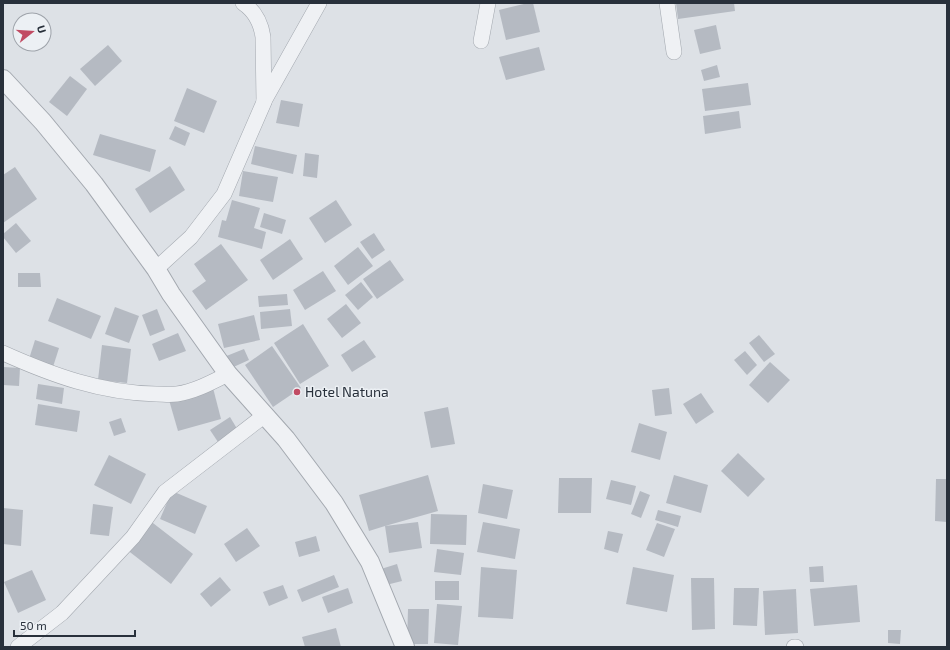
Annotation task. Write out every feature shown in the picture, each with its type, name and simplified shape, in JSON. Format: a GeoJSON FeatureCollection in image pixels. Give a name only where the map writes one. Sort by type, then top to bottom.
{"type":"FeatureCollection","features":[{"type":"Feature","properties":{"kind":"street"},"geometry":{"type":"LineString","coordinates":[[243,3],[255,15],[262,27],[264,102]]}},
{"type":"Feature","properties":{"kind":"street"},"geometry":{"type":"LineString","coordinates":[[156,269],[191,237],[224,194],[264,102],[319,3]]}},
{"type":"Feature","properties":{"kind":"street"},"geometry":{"type":"LineString","coordinates":[[481,41],[488,3]]}},
{"type":"Feature","properties":{"kind":"street"},"geometry":{"type":"LineString","coordinates":[[667,3],[674,52]]}},
{"type":"Feature","properties":{"kind":"street"},"geometry":{"type":"LineString","coordinates":[[3,79],[43,122],[94,184],[156,269],[171,294],[228,374],[286,439],[334,503],[370,562],[405,647]]}},
{"type":"Feature","properties":{"kind":"street"},"geometry":{"type":"LineString","coordinates":[[3,353],[41,370],[90,386],[144,394],[177,394],[205,386],[228,374]]}},
{"type":"Feature","properties":{"kind":"street"},"geometry":{"type":"LineString","coordinates":[[18,647],[68,607],[133,537],[165,492],[265,415]]}},
{"type":"Feature","properties":{"kind":"building"},"geometry":{"type":"Polygon","coordinates":[[[533,3],[540,32],[506,40],[499,10],[533,3]]]}},
{"type":"Feature","properties":{"kind":"building"},"geometry":{"type":"Polygon","coordinates":[[[676,3],[734,3],[735,11],[678,19],[676,3]]]}},
{"type":"Feature","properties":{"kind":"building"},"geometry":{"type":"Polygon","coordinates":[[[716,25],[721,49],[700,54],[694,30],[716,25]]]}},
{"type":"Feature","properties":{"kind":"building"},"geometry":{"type":"Polygon","coordinates":[[[108,45],[122,61],[95,86],[80,69],[108,45]]]}},
{"type":"Feature","properties":{"kind":"building"},"geometry":{"type":"Polygon","coordinates":[[[539,47],[545,70],[506,80],[499,57],[539,47]]]}},
{"type":"Feature","properties":{"kind":"building"},"geometry":{"type":"Polygon","coordinates":[[[717,65],[720,77],[704,81],[701,70],[717,65]]]}},
{"type":"Feature","properties":{"kind":"building"},"geometry":{"type":"Polygon","coordinates":[[[70,76],[87,89],[67,116],[49,102],[70,76]]]}},
{"type":"Feature","properties":{"kind":"building"},"geometry":{"type":"Polygon","coordinates":[[[748,83],[751,105],[705,111],[702,89],[748,83]]]}},
{"type":"Feature","properties":{"kind":"building"},"geometry":{"type":"Polygon","coordinates":[[[187,88],[217,101],[204,133],[174,121],[187,88]]]}},
{"type":"Feature","properties":{"kind":"building"},"geometry":{"type":"Polygon","coordinates":[[[281,100],[303,104],[299,127],[276,123],[281,100]]]}},
{"type":"Feature","properties":{"kind":"building"},"geometry":{"type":"Polygon","coordinates":[[[739,111],[741,128],[705,134],[703,116],[739,111]]]}},
{"type":"Feature","properties":{"kind":"building"},"geometry":{"type":"Polygon","coordinates":[[[175,126],[190,133],[185,146],[169,139],[175,126]]]}},
{"type":"Feature","properties":{"kind":"building"},"geometry":{"type":"Polygon","coordinates":[[[100,134],[156,150],[150,172],[93,155],[100,134]]]}},
{"type":"Feature","properties":{"kind":"building"},"geometry":{"type":"Polygon","coordinates":[[[255,146],[297,155],[293,174],[251,164],[255,146]]]}},
{"type":"Feature","properties":{"kind":"building"},"geometry":{"type":"Polygon","coordinates":[[[305,153],[319,155],[317,178],[303,176],[305,153]]]}},
{"type":"Feature","properties":{"kind":"building"},"geometry":{"type":"Polygon","coordinates":[[[170,166],[185,190],[150,213],[135,189],[170,166]]]}},
{"type":"Feature","properties":{"kind":"building"},"geometry":{"type":"Polygon","coordinates":[[[15,167],[37,199],[3,223],[3,175],[15,167]]]}},
{"type":"Feature","properties":{"kind":"building"},"geometry":{"type":"Polygon","coordinates":[[[243,171],[278,177],[273,202],[239,196],[243,171]]]}},
{"type":"Feature","properties":{"kind":"building"},"geometry":{"type":"Polygon","coordinates":[[[232,200],[260,208],[254,228],[266,232],[262,249],[218,237],[222,220],[226,221],[232,200]]]}},
{"type":"Feature","properties":{"kind":"building"},"geometry":{"type":"Polygon","coordinates":[[[336,200],[352,225],[325,243],[309,218],[336,200]]]}},
{"type":"Feature","properties":{"kind":"building"},"geometry":{"type":"Polygon","coordinates":[[[264,213],[286,220],[282,234],[260,227],[264,213]]]}},
{"type":"Feature","properties":{"kind":"building"},"geometry":{"type":"Polygon","coordinates":[[[16,223],[31,241],[16,253],[3,237],[3,234],[16,223]]]}},
{"type":"Feature","properties":{"kind":"building"},"geometry":{"type":"Polygon","coordinates":[[[374,233],[385,250],[372,259],[360,242],[374,233]]]}},
{"type":"Feature","properties":{"kind":"building"},"geometry":{"type":"Polygon","coordinates":[[[290,239],[303,259],[273,280],[260,260],[290,239]]]}},
{"type":"Feature","properties":{"kind":"building"},"geometry":{"type":"Polygon","coordinates":[[[221,244],[248,280],[206,310],[192,291],[206,281],[194,264],[221,244]]]}},
{"type":"Feature","properties":{"kind":"building"},"geometry":{"type":"Polygon","coordinates":[[[358,247],[373,266],[348,285],[334,266],[358,247]]]}},
{"type":"Feature","properties":{"kind":"building"},"geometry":{"type":"Polygon","coordinates":[[[390,260],[404,280],[377,299],[363,279],[390,260]]]}},
{"type":"Feature","properties":{"kind":"building"},"geometry":{"type":"Polygon","coordinates":[[[323,271],[336,291],[305,310],[293,290],[323,271]]]}},
{"type":"Feature","properties":{"kind":"building"},"geometry":{"type":"Polygon","coordinates":[[[18,273],[40,273],[41,287],[18,287],[18,273]]]}},
{"type":"Feature","properties":{"kind":"building"},"geometry":{"type":"Polygon","coordinates":[[[361,282],[373,297],[358,310],[345,295],[361,282]]]}},
{"type":"Feature","properties":{"kind":"building"},"geometry":{"type":"Polygon","coordinates":[[[287,294],[288,305],[259,307],[258,296],[287,294]]]}},
{"type":"Feature","properties":{"kind":"building"},"geometry":{"type":"Polygon","coordinates":[[[57,298],[101,316],[91,339],[48,321],[57,298]]]}},
{"type":"Feature","properties":{"kind":"building"},"geometry":{"type":"Polygon","coordinates":[[[346,304],[361,323],[342,338],[327,319],[346,304]]]}},
{"type":"Feature","properties":{"kind":"building"},"geometry":{"type":"Polygon","coordinates":[[[115,307],[139,316],[129,343],[105,334],[115,307]]]}},
{"type":"Feature","properties":{"kind":"building"},"geometry":{"type":"Polygon","coordinates":[[[157,309],[165,330],[150,336],[142,315],[157,309]]]}},
{"type":"Feature","properties":{"kind":"building"},"geometry":{"type":"Polygon","coordinates":[[[290,309],[292,326],[261,329],[260,312],[290,309]]]}},
{"type":"Feature","properties":{"kind":"building"},"geometry":{"type":"Polygon","coordinates":[[[254,315],[260,340],[224,348],[218,324],[254,315]]]}},
{"type":"Feature","properties":{"kind":"building"},"geometry":{"type":"Polygon","coordinates":[[[303,324],[329,366],[300,384],[274,343],[303,324]]]}},
{"type":"Feature","properties":{"kind":"building"},"geometry":{"type":"Polygon","coordinates":[[[178,333],[186,351],[159,361],[152,344],[178,333]]]}},
{"type":"Feature","properties":{"kind":"building"},"geometry":{"type":"Polygon","coordinates":[[[759,335],[775,354],[764,362],[749,343],[759,335]]]}},
{"type":"Feature","properties":{"kind":"building"},"geometry":{"type":"Polygon","coordinates":[[[35,340],[59,348],[53,367],[29,359],[35,340]]]}},
{"type":"Feature","properties":{"kind":"building"},"geometry":{"type":"Polygon","coordinates":[[[364,340],[376,357],[352,372],[341,355],[364,340]]]}},
{"type":"Feature","properties":{"kind":"building"},"geometry":{"type":"Polygon","coordinates":[[[102,345],[131,349],[127,383],[98,380],[102,345]]]}},
{"type":"Feature","properties":{"kind":"building"},"geometry":{"type":"Polygon","coordinates":[[[272,346],[301,388],[273,407],[245,365],[272,346]]]}},
{"type":"Feature","properties":{"kind":"building"},"geometry":{"type":"Polygon","coordinates":[[[244,349],[249,360],[229,369],[224,357],[244,349]]]}},
{"type":"Feature","properties":{"kind":"building"},"geometry":{"type":"Polygon","coordinates":[[[745,351],[757,365],[747,375],[734,360],[745,351]]]}},
{"type":"Feature","properties":{"kind":"building"},"geometry":{"type":"Polygon","coordinates":[[[770,362],[790,380],[768,403],[749,385],[770,362]]]}},
{"type":"Feature","properties":{"kind":"building"},"geometry":{"type":"Polygon","coordinates":[[[3,367],[20,368],[19,386],[3,385],[3,367]]]}},
{"type":"Feature","properties":{"kind":"building"},"geometry":{"type":"Polygon","coordinates":[[[38,384],[64,388],[62,404],[36,399],[38,384]]]}},
{"type":"Feature","properties":{"kind":"building"},"geometry":{"type":"Polygon","coordinates":[[[213,388],[221,419],[178,431],[169,400],[213,388]]]}},
{"type":"Feature","properties":{"kind":"building"},"geometry":{"type":"Polygon","coordinates":[[[669,388],[672,414],[655,416],[652,390],[669,388]]]}},
{"type":"Feature","properties":{"kind":"building"},"geometry":{"type":"Polygon","coordinates":[[[701,393],[714,412],[696,424],[683,404],[701,393]]]}},
{"type":"Feature","properties":{"kind":"building"},"geometry":{"type":"Polygon","coordinates":[[[38,404],[80,411],[77,432],[35,425],[38,404]]]}},
{"type":"Feature","properties":{"kind":"building"},"geometry":{"type":"Polygon","coordinates":[[[448,407],[455,444],[431,448],[424,412],[448,407]]]}},
{"type":"Feature","properties":{"kind":"building"},"geometry":{"type":"Polygon","coordinates":[[[230,417],[239,432],[220,445],[210,430],[230,417]]]}},
{"type":"Feature","properties":{"kind":"building"},"geometry":{"type":"Polygon","coordinates":[[[121,418],[126,432],[114,436],[109,422],[121,418]]]}},
{"type":"Feature","properties":{"kind":"building"},"geometry":{"type":"Polygon","coordinates":[[[639,423],[667,432],[660,460],[631,452],[639,423]]]}},
{"type":"Feature","properties":{"kind":"building"},"geometry":{"type":"Polygon","coordinates":[[[738,453],[765,479],[748,497],[721,471],[738,453]]]}},
{"type":"Feature","properties":{"kind":"building"},"geometry":{"type":"Polygon","coordinates":[[[109,455],[146,474],[131,504],[94,485],[109,455]]]}},
{"type":"Feature","properties":{"kind":"building"},"geometry":{"type":"Polygon","coordinates":[[[428,475],[438,511],[369,531],[359,495],[428,475]]]}},
{"type":"Feature","properties":{"kind":"building"},"geometry":{"type":"Polygon","coordinates":[[[674,475],[708,485],[701,513],[666,503],[674,475]]]}},
{"type":"Feature","properties":{"kind":"building"},"geometry":{"type":"Polygon","coordinates":[[[559,478],[592,478],[591,513],[558,513],[559,478]]]}},
{"type":"Feature","properties":{"kind":"building"},"geometry":{"type":"Polygon","coordinates":[[[936,479],[947,479],[947,522],[935,521],[936,479]]]}},
{"type":"Feature","properties":{"kind":"building"},"geometry":{"type":"Polygon","coordinates":[[[611,480],[636,486],[631,505],[606,499],[611,480]]]}},
{"type":"Feature","properties":{"kind":"building"},"geometry":{"type":"Polygon","coordinates":[[[483,484],[513,490],[507,519],[478,513],[483,484]]]}},
{"type":"Feature","properties":{"kind":"building"},"geometry":{"type":"Polygon","coordinates":[[[172,491],[207,506],[195,534],[160,519],[172,491]]]}},
{"type":"Feature","properties":{"kind":"building"},"geometry":{"type":"Polygon","coordinates":[[[640,491],[650,495],[641,518],[631,514],[640,491]]]}},
{"type":"Feature","properties":{"kind":"building"},"geometry":{"type":"Polygon","coordinates":[[[93,504],[113,507],[109,536],[90,534],[93,504]]]}},
{"type":"Feature","properties":{"kind":"building"},"geometry":{"type":"Polygon","coordinates":[[[3,508],[23,510],[21,546],[3,544],[3,508]]]}},
{"type":"Feature","properties":{"kind":"building"},"geometry":{"type":"Polygon","coordinates":[[[658,510],[681,516],[678,527],[655,520],[658,510]]]}},
{"type":"Feature","properties":{"kind":"building"},"geometry":{"type":"Polygon","coordinates":[[[431,514],[467,515],[466,545],[430,544],[431,514]]]}},
{"type":"Feature","properties":{"kind":"building"},"geometry":{"type":"Polygon","coordinates":[[[149,520],[193,554],[171,584],[126,549],[149,520]]]}},
{"type":"Feature","properties":{"kind":"building"},"geometry":{"type":"Polygon","coordinates":[[[418,522],[422,548],[389,553],[385,526],[418,522]]]}},
{"type":"Feature","properties":{"kind":"building"},"geometry":{"type":"Polygon","coordinates":[[[483,522],[520,529],[515,559],[477,552],[483,522]]]}},
{"type":"Feature","properties":{"kind":"building"},"geometry":{"type":"Polygon","coordinates":[[[657,523],[675,529],[664,557],[646,550],[657,523]]]}},
{"type":"Feature","properties":{"kind":"building"},"geometry":{"type":"Polygon","coordinates":[[[247,528],[260,546],[236,562],[224,544],[247,528]]]}},
{"type":"Feature","properties":{"kind":"building"},"geometry":{"type":"Polygon","coordinates":[[[608,531],[623,534],[618,553],[604,549],[608,531]]]}},
{"type":"Feature","properties":{"kind":"building"},"geometry":{"type":"Polygon","coordinates":[[[316,536],[320,551],[299,557],[295,542],[316,536]]]}},
{"type":"Feature","properties":{"kind":"building"},"geometry":{"type":"Polygon","coordinates":[[[437,549],[464,553],[461,575],[434,572],[437,549]]]}},
{"type":"Feature","properties":{"kind":"building"},"geometry":{"type":"Polygon","coordinates":[[[397,564],[402,581],[386,585],[381,569],[397,564]]]}},
{"type":"Feature","properties":{"kind":"building"},"geometry":{"type":"Polygon","coordinates":[[[823,566],[824,582],[810,582],[809,567],[823,566]]]}},
{"type":"Feature","properties":{"kind":"building"},"geometry":{"type":"Polygon","coordinates":[[[481,567],[517,570],[513,619],[478,617],[481,567]]]}},
{"type":"Feature","properties":{"kind":"building"},"geometry":{"type":"Polygon","coordinates":[[[633,567],[674,575],[667,612],[626,604],[633,567]]]}},
{"type":"Feature","properties":{"kind":"building"},"geometry":{"type":"Polygon","coordinates":[[[32,570],[46,600],[18,613],[4,582],[32,570]]]}},
{"type":"Feature","properties":{"kind":"building"},"geometry":{"type":"Polygon","coordinates":[[[334,575],[339,587],[302,602],[297,590],[334,575]]]}},
{"type":"Feature","properties":{"kind":"building"},"geometry":{"type":"Polygon","coordinates":[[[220,577],[231,590],[211,607],[200,594],[220,577]]]}},
{"type":"Feature","properties":{"kind":"building"},"geometry":{"type":"Polygon","coordinates":[[[691,578],[714,578],[715,629],[692,630],[691,578]]]}},
{"type":"Feature","properties":{"kind":"building"},"geometry":{"type":"Polygon","coordinates":[[[435,581],[459,581],[459,600],[435,600],[435,581]]]}},
{"type":"Feature","properties":{"kind":"building"},"geometry":{"type":"Polygon","coordinates":[[[283,585],[288,598],[269,606],[263,592],[283,585]]]}},
{"type":"Feature","properties":{"kind":"building"},"geometry":{"type":"Polygon","coordinates":[[[857,585],[860,622],[814,626],[810,589],[857,585]]]}},
{"type":"Feature","properties":{"kind":"building"},"geometry":{"type":"Polygon","coordinates":[[[348,588],[353,603],[328,613],[322,597],[348,588]]]}},
{"type":"Feature","properties":{"kind":"building"},"geometry":{"type":"Polygon","coordinates":[[[734,588],[759,588],[757,626],[733,625],[734,588]]]}},
{"type":"Feature","properties":{"kind":"building"},"geometry":{"type":"Polygon","coordinates":[[[796,589],[798,633],[765,635],[763,591],[796,589]]]}},
{"type":"Feature","properties":{"kind":"building"},"geometry":{"type":"Polygon","coordinates":[[[437,604],[462,606],[458,645],[434,643],[437,604]]]}},
{"type":"Feature","properties":{"kind":"building"},"geometry":{"type":"Polygon","coordinates":[[[408,609],[429,609],[428,644],[407,644],[408,609]]]}},
{"type":"Feature","properties":{"kind":"building"},"geometry":{"type":"Polygon","coordinates":[[[336,628],[341,647],[305,647],[302,637],[336,628]]]}},
{"type":"Feature","properties":{"kind":"building"},"geometry":{"type":"Polygon","coordinates":[[[888,630],[901,630],[900,644],[888,643],[888,630]]]}},
{"type":"Feature","properties":{"kind":"place","name":"Hotel Natuna"},"geometry":{"type":"Point","coordinates":[297,392]}}]}
